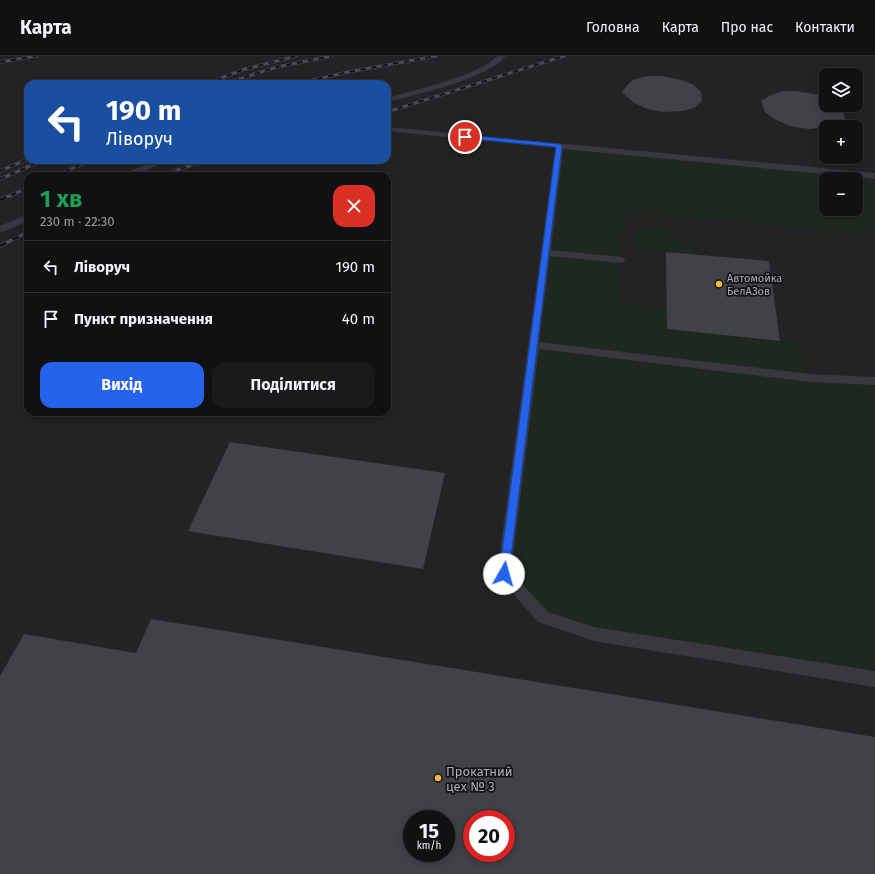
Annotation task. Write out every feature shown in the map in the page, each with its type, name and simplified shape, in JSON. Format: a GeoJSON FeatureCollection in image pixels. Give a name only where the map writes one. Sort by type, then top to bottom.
{"type":"FeatureCollection","features":[{"type":"Feature","properties":{"kind":"lane"},"geometry":{"type":"LineString","coordinates":[[391,99],[480,70],[496,63],[502,56]]}},
{"type":"Feature","properties":{"kind":"lane"},"geometry":{"type":"LineString","coordinates":[[391,129],[875,176]]}},
{"type":"Feature","properties":{"kind":"lane"},"geometry":{"type":"LineString","coordinates":[[559,146],[504,574],[543,617],[594,634],[875,679]]}},
{"type":"Feature","properties":{"kind":"lane"},"geometry":{"type":"LineString","coordinates":[[135,172],[156,164]]}},
{"type":"Feature","properties":{"kind":"lane"},"geometry":{"type":"LineString","coordinates":[[0,230],[24,219]]}},
{"type":"Feature","properties":{"kind":"lane"},"geometry":{"type":"LineString","coordinates":[[545,253],[621,260]]}},
{"type":"Feature","properties":{"kind":"lane"},"geometry":{"type":"LineString","coordinates":[[533,345],[810,378],[875,381]]}},
{"type":"Feature","properties":{"kind":"shaded area"},"geometry":{"type":"Polygon","coordinates":[[[0,56],[875,56],[875,874],[0,874],[0,56]]]}},
{"type":"Feature","properties":{"kind":"shaded area"},"geometry":{"type":"Polygon","coordinates":[[[559,146],[833,172],[819,172],[819,216],[863,216],[863,175],[875,176],[875,235],[625,212],[621,260],[622,303],[667,307],[668,329],[780,341],[779,337],[796,342],[801,346],[810,378],[875,381],[875,679],[594,634],[543,617],[504,574],[559,146]]]}},
{"type":"Feature","properties":{"kind":"shaded area"},"geometry":{"type":"Polygon","coordinates":[[[641,226],[662,227],[669,232],[669,240],[693,242],[694,254],[643,249],[635,245],[637,228],[641,226]]]}},
{"type":"Feature","properties":{"kind":"building"},"geometry":{"type":"Polygon","coordinates":[[[648,76],[661,76],[682,80],[694,85],[701,92],[702,101],[694,108],[682,111],[664,112],[647,109],[633,102],[622,92],[629,83],[635,79],[648,76]]]}},
{"type":"Feature","properties":{"kind":"building"},"geometry":{"type":"Polygon","coordinates":[[[783,91],[796,91],[819,95],[819,112],[843,112],[845,118],[843,120],[819,120],[819,128],[809,129],[790,126],[774,119],[765,112],[761,101],[771,95],[783,91]]]}},
{"type":"Feature","properties":{"kind":"building","name":"Автомойка БелАЗов"},"geometry":{"type":"Polygon","coordinates":[[[666,252],[769,261],[780,341],[667,329],[666,252]]]}},
{"type":"Feature","properties":{"kind":"building"},"geometry":{"type":"Polygon","coordinates":[[[230,442],[445,473],[423,569],[188,531],[230,442]]]}},
{"type":"Feature","properties":{"kind":"building","name":"Прокатний цех № 3"},"geometry":{"type":"Polygon","coordinates":[[[151,619],[875,737],[875,874],[0,874],[0,676],[24,634],[136,653],[151,619]]]}},
{"type":"Feature","properties":{"kind":"railway"},"geometry":{"type":"LineString","coordinates":[[0,62],[36,56]]}},
{"type":"Feature","properties":{"kind":"railway"},"geometry":{"type":"LineString","coordinates":[[216,80],[242,70],[296,56]]}},
{"type":"Feature","properties":{"kind":"railway"},"geometry":{"type":"LineString","coordinates":[[236,80],[277,67],[332,56]]}},
{"type":"Feature","properties":{"kind":"railway"},"geometry":{"type":"LineString","coordinates":[[313,80],[436,56]]}},
{"type":"Feature","properties":{"kind":"railway"},"geometry":{"type":"LineString","coordinates":[[391,111],[564,56]]}},
{"type":"Feature","properties":{"kind":"railway"},"geometry":{"type":"LineString","coordinates":[[0,171],[24,161]]}},
{"type":"Feature","properties":{"kind":"railway"},"geometry":{"type":"LineString","coordinates":[[0,179],[35,164]]}},
{"type":"Feature","properties":{"kind":"railway"},"geometry":{"type":"LineString","coordinates":[[64,172],[82,164]]}},
{"type":"Feature","properties":{"kind":"railway"},"geometry":{"type":"LineString","coordinates":[[172,172],[195,164]]}},
{"type":"Feature","properties":{"kind":"railway"},"geometry":{"type":"LineString","coordinates":[[11,195],[24,190]]}},
{"type":"Feature","properties":{"kind":"railway"},"geometry":{"type":"LineString","coordinates":[[0,200],[14,194]]}},
{"type":"Feature","properties":{"kind":"railway"},"geometry":{"type":"LineString","coordinates":[[0,246],[24,234]]}},
{"type":"Feature","properties":{"kind":"place","name":"Автомойка БелАЗов"},"geometry":{"type":"Point","coordinates":[719,284]}},
{"type":"Feature","properties":{"kind":"place","name":"Прокатний цех № 3"},"geometry":{"type":"Point","coordinates":[438,778]}},
{"type":"Feature","properties":{"kind":"route"},"geometry":{"type":"LineString","coordinates":[[465,137],[559,146],[504,574]]}}]}
